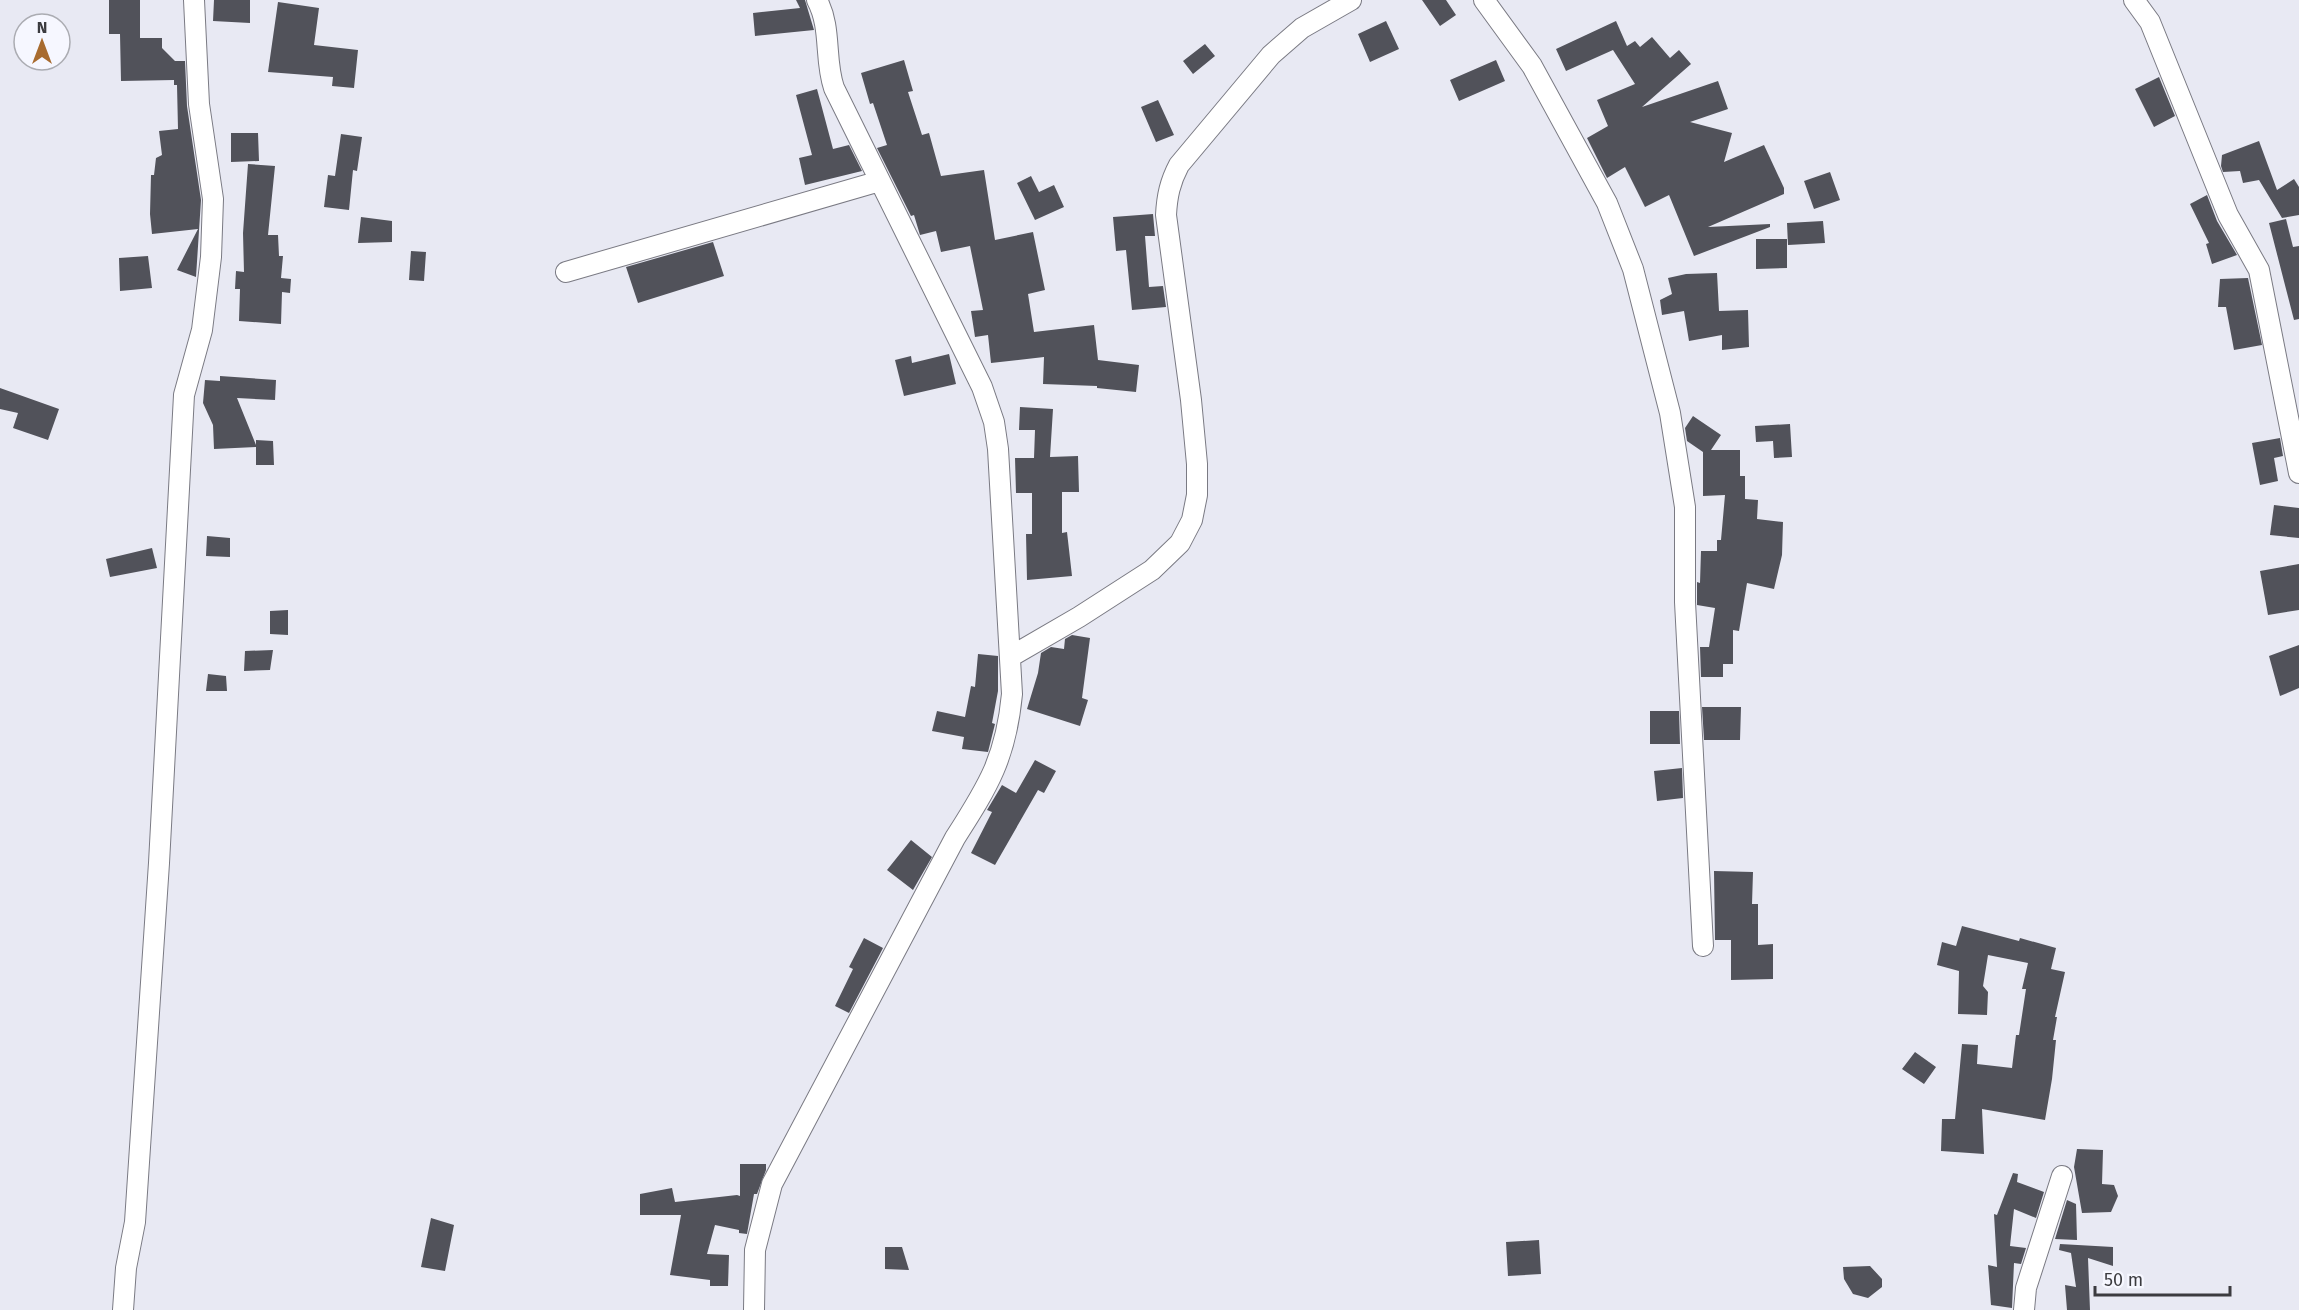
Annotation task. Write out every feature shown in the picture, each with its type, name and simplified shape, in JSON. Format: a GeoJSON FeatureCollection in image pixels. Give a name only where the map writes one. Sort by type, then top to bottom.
{"type":"FeatureCollection","features":[{"type":"Feature","properties":{"kind":"street"},"geometry":{"type":"LineString","coordinates":[[123,1310],[126,1268],[135,1222],[158,875],[184,395],[202,330],[212,257],[213,199],[199,104],[194,0]]}},
{"type":"Feature","properties":{"kind":"street"},"geometry":{"type":"LineString","coordinates":[[754,1310],[755,1250],[772,1184],[955,838],[985,792],[996,769],[1009,721],[1012,694],[998,449],[994,422],[982,387],[834,88],[828,67],[826,24],[818,0]]}},
{"type":"Feature","properties":{"kind":"street"},"geometry":{"type":"LineString","coordinates":[[1010,657],[1152,570],[1180,543],[1188,528],[1197,495],[1197,464],[1167,215],[1167,195],[1171,181],[1179,165],[1271,56],[1302,28],[1351,0]]}},
{"type":"Feature","properties":{"kind":"street"},"geometry":{"type":"LineString","coordinates":[[1484,0],[1532,66],[1607,203],[1633,269],[1670,413],[1685,507],[1685,602],[1703,946]]}},
{"type":"Feature","properties":{"kind":"street"},"geometry":{"type":"LineString","coordinates":[[2134,0],[2150,22],[2228,215],[2259,270],[2299,473]]}},
{"type":"Feature","properties":{"kind":"street"},"geometry":{"type":"LineString","coordinates":[[566,272],[880,181]]}},
{"type":"Feature","properties":{"kind":"street"},"geometry":{"type":"LineString","coordinates":[[2024,1310],[2026,1288],[2062,1176]]}},
{"type":"Feature","properties":{"kind":"building"},"geometry":{"type":"Polygon","coordinates":[[[109,0],[140,0],[140,38],[162,38],[162,48],[175,61],[185,61],[187,106],[201,200],[196,277],[177,270],[198,229],[152,234],[150,214],[151,175],[154,175],[156,158],[162,155],[159,131],[178,129],[177,85],[174,85],[174,80],[121,81],[120,34],[109,34],[109,0]]]}},
{"type":"Feature","properties":{"kind":"building"},"geometry":{"type":"Polygon","coordinates":[[[214,0],[250,0],[250,23],[213,21],[214,0]]]}},
{"type":"Feature","properties":{"kind":"building"},"geometry":{"type":"Polygon","coordinates":[[[796,0],[805,0],[814,30],[755,36],[753,13],[800,8],[796,0]]]}},
{"type":"Feature","properties":{"kind":"building"},"geometry":{"type":"Polygon","coordinates":[[[1422,0],[1446,0],[1456,15],[1440,26],[1422,0]]]}},
{"type":"Feature","properties":{"kind":"building"},"geometry":{"type":"Polygon","coordinates":[[[278,2],[319,8],[314,45],[358,50],[354,88],[332,86],[333,77],[268,72],[278,2]]]}},
{"type":"Feature","properties":{"kind":"building"},"geometry":{"type":"Polygon","coordinates":[[[1386,21],[1399,49],[1370,62],[1358,34],[1386,21]]]}},
{"type":"Feature","properties":{"kind":"building"},"geometry":{"type":"Polygon","coordinates":[[[1616,21],[1627,46],[1635,41],[1640,47],[1652,37],[1670,58],[1679,50],[1691,64],[1642,107],[1718,81],[1728,109],[1690,122],[1732,133],[1724,162],[1764,145],[1784,188],[1784,194],[1708,227],[1770,224],[1770,227],[1694,256],[1669,195],[1645,207],[1625,167],[1607,178],[1587,138],[1608,126],[1597,100],[1635,84],[1613,50],[1566,71],[1556,49],[1616,21]]]}},
{"type":"Feature","properties":{"kind":"building"},"geometry":{"type":"Polygon","coordinates":[[[1205,44],[1215,56],[1193,74],[1183,61],[1205,44]]]}},
{"type":"Feature","properties":{"kind":"building"},"geometry":{"type":"Polygon","coordinates":[[[904,60],[913,91],[908,92],[922,135],[929,133],[941,176],[984,170],[995,240],[1033,232],[1045,290],[1028,294],[1034,332],[1094,325],[1098,360],[1139,365],[1136,392],[1097,388],[1097,386],[1043,384],[1044,357],[991,363],[988,335],[975,337],[971,311],[983,310],[970,246],[941,252],[936,231],[920,235],[914,215],[911,216],[877,148],[887,145],[873,103],[870,104],[861,73],[904,60]]]}},
{"type":"Feature","properties":{"kind":"building"},"geometry":{"type":"Polygon","coordinates":[[[1496,60],[1505,81],[1459,101],[1450,80],[1496,60]]]}},
{"type":"Feature","properties":{"kind":"building"},"geometry":{"type":"Polygon","coordinates":[[[2159,77],[2175,116],[2154,127],[2135,89],[2159,77]]]}},
{"type":"Feature","properties":{"kind":"building"},"geometry":{"type":"Polygon","coordinates":[[[817,89],[833,149],[849,145],[862,171],[805,185],[799,158],[812,155],[796,95],[817,89]]]}},
{"type":"Feature","properties":{"kind":"building"},"geometry":{"type":"Polygon","coordinates":[[[1158,100],[1174,135],[1156,142],[1141,107],[1158,100]]]}},
{"type":"Feature","properties":{"kind":"building"},"geometry":{"type":"Polygon","coordinates":[[[231,133],[258,133],[259,161],[231,162],[231,133]]]}},
{"type":"Feature","properties":{"kind":"building"},"geometry":{"type":"Polygon","coordinates":[[[341,134],[362,137],[357,171],[353,170],[349,210],[324,207],[328,175],[335,176],[341,134]]]}},
{"type":"Feature","properties":{"kind":"building"},"geometry":{"type":"Polygon","coordinates":[[[2259,141],[2277,190],[2294,179],[2299,187],[2299,215],[2282,218],[2259,180],[2243,183],[2240,171],[2223,172],[2222,155],[2259,141]]]}},
{"type":"Feature","properties":{"kind":"building"},"geometry":{"type":"Polygon","coordinates":[[[248,164],[275,166],[268,235],[278,235],[279,256],[283,256],[281,278],[291,279],[290,293],[282,292],[281,324],[239,321],[240,289],[235,289],[236,271],[244,272],[243,233],[248,164]]]}},
{"type":"Feature","properties":{"kind":"building"},"geometry":{"type":"Polygon","coordinates":[[[1830,172],[1840,200],[1814,209],[1804,181],[1830,172]]]}},
{"type":"Feature","properties":{"kind":"building"},"geometry":{"type":"Polygon","coordinates":[[[1031,176],[1039,192],[1054,185],[1064,207],[1035,220],[1017,183],[1031,176]]]}},
{"type":"Feature","properties":{"kind":"building"},"geometry":{"type":"Polygon","coordinates":[[[2207,195],[2217,221],[2237,255],[2212,264],[2206,244],[2209,243],[2190,204],[2207,195]]]}},
{"type":"Feature","properties":{"kind":"building"},"geometry":{"type":"Polygon","coordinates":[[[1153,214],[1155,236],[1145,236],[1149,287],[1163,286],[1166,307],[1132,310],[1126,250],[1116,251],[1113,217],[1153,214]]]}},
{"type":"Feature","properties":{"kind":"building"},"geometry":{"type":"Polygon","coordinates":[[[361,217],[392,221],[392,242],[358,243],[361,217]]]}},
{"type":"Feature","properties":{"kind":"building"},"geometry":{"type":"Polygon","coordinates":[[[2286,219],[2293,247],[2299,246],[2299,319],[2294,320],[2269,223],[2286,219]]]}},
{"type":"Feature","properties":{"kind":"building"},"geometry":{"type":"Polygon","coordinates":[[[1823,221],[1825,243],[1788,245],[1787,223],[1823,221]]]}},
{"type":"Feature","properties":{"kind":"building"},"geometry":{"type":"Polygon","coordinates":[[[1756,239],[1787,239],[1787,268],[1756,269],[1756,239]]]}},
{"type":"Feature","properties":{"kind":"building"},"geometry":{"type":"Polygon","coordinates":[[[713,242],[724,276],[638,303],[626,267],[713,242]]]}},
{"type":"Feature","properties":{"kind":"building"},"geometry":{"type":"Polygon","coordinates":[[[411,251],[426,252],[424,281],[409,280],[411,251]]]}},
{"type":"Feature","properties":{"kind":"building"},"geometry":{"type":"Polygon","coordinates":[[[148,256],[152,288],[120,291],[119,258],[148,256]]]}},
{"type":"Feature","properties":{"kind":"building"},"geometry":{"type":"Polygon","coordinates":[[[1717,273],[1719,311],[1748,310],[1749,347],[1722,350],[1722,335],[1689,341],[1684,311],[1662,315],[1660,300],[1672,294],[1668,278],[1686,274],[1717,273]]]}},
{"type":"Feature","properties":{"kind":"building"},"geometry":{"type":"Polygon","coordinates":[[[2248,278],[2262,345],[2234,350],[2226,307],[2218,307],[2220,279],[2248,278]]]}},
{"type":"Feature","properties":{"kind":"building"},"geometry":{"type":"Polygon","coordinates":[[[949,354],[956,384],[904,396],[895,360],[911,356],[912,363],[949,354]]]}},
{"type":"Feature","properties":{"kind":"building"},"geometry":{"type":"Polygon","coordinates":[[[220,376],[276,380],[275,400],[237,398],[256,445],[256,440],[273,441],[274,465],[256,465],[256,447],[214,449],[213,425],[203,403],[205,380],[220,381],[220,376]]]}},
{"type":"Feature","properties":{"kind":"building"},"geometry":{"type":"Polygon","coordinates":[[[0,388],[59,409],[48,440],[13,428],[18,413],[0,409],[0,388]]]}},
{"type":"Feature","properties":{"kind":"building"},"geometry":{"type":"Polygon","coordinates":[[[1020,407],[1053,409],[1050,457],[1078,456],[1079,492],[1062,492],[1062,533],[1067,532],[1072,576],[1027,580],[1026,534],[1032,534],[1032,493],[1016,493],[1015,458],[1034,458],[1035,430],[1019,430],[1020,407]]]}},
{"type":"Feature","properties":{"kind":"building"},"geometry":{"type":"Polygon","coordinates":[[[1693,416],[1721,435],[1711,450],[1740,450],[1740,476],[1745,476],[1745,499],[1758,500],[1757,519],[1783,522],[1782,555],[1774,589],[1747,583],[1739,631],[1733,630],[1733,664],[1723,664],[1723,677],[1701,677],[1700,647],[1709,647],[1715,608],[1697,605],[1697,582],[1700,583],[1701,551],[1717,551],[1717,540],[1721,540],[1725,495],[1703,496],[1703,452],[1687,441],[1685,428],[1693,416]]]}},
{"type":"Feature","properties":{"kind":"building"},"geometry":{"type":"Polygon","coordinates":[[[1790,424],[1792,457],[1774,458],[1773,441],[1756,442],[1755,426],[1790,424]]]}},
{"type":"Feature","properties":{"kind":"building"},"geometry":{"type":"Polygon","coordinates":[[[2280,438],[2283,456],[2274,458],[2278,481],[2260,485],[2252,443],[2280,438]]]}},
{"type":"Feature","properties":{"kind":"building"},"geometry":{"type":"Polygon","coordinates":[[[2274,505],[2299,508],[2299,538],[2270,535],[2274,505]]]}},
{"type":"Feature","properties":{"kind":"building"},"geometry":{"type":"Polygon","coordinates":[[[207,536],[230,538],[230,557],[206,556],[207,536]]]}},
{"type":"Feature","properties":{"kind":"building"},"geometry":{"type":"Polygon","coordinates":[[[152,548],[157,568],[110,577],[106,559],[152,548]]]}},
{"type":"Feature","properties":{"kind":"building"},"geometry":{"type":"Polygon","coordinates":[[[2299,564],[2299,610],[2268,615],[2260,571],[2299,564]]]}},
{"type":"Feature","properties":{"kind":"building"},"geometry":{"type":"Polygon","coordinates":[[[288,610],[288,635],[270,634],[270,611],[288,610]]]}},
{"type":"Feature","properties":{"kind":"building"},"geometry":{"type":"Polygon","coordinates":[[[1072,635],[1090,638],[1082,698],[1088,700],[1080,726],[1027,709],[1038,673],[1041,653],[1051,647],[1064,649],[1065,639],[1072,635]]]}},
{"type":"Feature","properties":{"kind":"building"},"geometry":{"type":"Polygon","coordinates":[[[2299,645],[2299,688],[2280,696],[2269,656],[2299,645]]]}},
{"type":"Feature","properties":{"kind":"building"},"geometry":{"type":"Polygon","coordinates":[[[273,650],[270,670],[244,671],[245,651],[273,650]]]}},
{"type":"Feature","properties":{"kind":"building"},"geometry":{"type":"Polygon","coordinates":[[[978,654],[998,656],[998,691],[992,723],[995,724],[988,752],[962,749],[964,737],[932,731],[937,711],[965,717],[971,686],[975,687],[978,654]]]}},
{"type":"Feature","properties":{"kind":"building"},"geometry":{"type":"Polygon","coordinates":[[[208,674],[226,676],[227,691],[206,691],[208,674]]]}},
{"type":"Feature","properties":{"kind":"building"},"geometry":{"type":"Polygon","coordinates":[[[1702,707],[1741,707],[1740,740],[1704,740],[1702,707]]]}},
{"type":"Feature","properties":{"kind":"building"},"geometry":{"type":"Polygon","coordinates":[[[1650,711],[1679,711],[1680,744],[1650,744],[1650,711]]]}},
{"type":"Feature","properties":{"kind":"building"},"geometry":{"type":"Polygon","coordinates":[[[1035,760],[1056,771],[1044,793],[1038,790],[995,865],[971,853],[992,812],[987,810],[1002,785],[1016,793],[1035,760]]]}},
{"type":"Feature","properties":{"kind":"building"},"geometry":{"type":"Polygon","coordinates":[[[1682,768],[1683,798],[1657,801],[1654,771],[1682,768]]]}},
{"type":"Feature","properties":{"kind":"building"},"geometry":{"type":"Polygon","coordinates":[[[911,840],[932,857],[913,890],[887,870],[911,840]]]}},
{"type":"Feature","properties":{"kind":"building"},"geometry":{"type":"Polygon","coordinates":[[[1714,871],[1753,872],[1752,904],[1758,904],[1758,945],[1773,944],[1773,979],[1731,980],[1731,940],[1715,940],[1714,871]]]}},
{"type":"Feature","properties":{"kind":"building"},"geometry":{"type":"Polygon","coordinates":[[[1962,926],[2056,948],[2051,969],[2065,972],[2055,1017],[2057,1017],[2053,1040],[2056,1040],[2045,1120],[1982,1109],[1984,1154],[1941,1151],[1942,1119],[1955,1119],[1962,1044],[1978,1045],[1977,1064],[2012,1068],[2016,1035],[2019,1035],[2026,989],[2022,989],[2028,963],[1988,955],[1983,986],[1988,992],[1987,1015],[1958,1014],[1959,971],[1937,965],[1942,942],[1956,946],[1962,926]]]}},
{"type":"Feature","properties":{"kind":"building"},"geometry":{"type":"Polygon","coordinates":[[[864,938],[883,948],[849,1013],[835,1006],[853,969],[849,967],[864,938]]]}},
{"type":"Feature","properties":{"kind":"building"},"geometry":{"type":"Polygon","coordinates":[[[1915,1052],[1936,1067],[1924,1084],[1902,1069],[1915,1052]]]}},
{"type":"Feature","properties":{"kind":"building"},"geometry":{"type":"Polygon","coordinates":[[[2077,1149],[2103,1150],[2102,1184],[2114,1185],[2118,1196],[2111,1212],[2082,1213],[2074,1167],[2077,1149]]]}},
{"type":"Feature","properties":{"kind":"building"},"geometry":{"type":"Polygon","coordinates":[[[740,1164],[766,1164],[766,1170],[757,1194],[754,1194],[747,1234],[715,1225],[707,1254],[729,1255],[728,1286],[710,1286],[710,1280],[670,1275],[681,1215],[640,1215],[640,1194],[672,1188],[675,1202],[740,1196],[740,1164]]]}},
{"type":"Feature","properties":{"kind":"building"},"geometry":{"type":"Polygon","coordinates":[[[2013,1173],[2018,1174],[2017,1182],[2044,1192],[2036,1218],[2014,1209],[2010,1246],[2026,1248],[2021,1264],[2014,1263],[2012,1308],[1991,1305],[1988,1265],[1997,1267],[1994,1214],[1997,1215],[2013,1173]]]}},
{"type":"Feature","properties":{"kind":"building"},"geometry":{"type":"Polygon","coordinates":[[[2067,1200],[2076,1204],[2077,1240],[2055,1239],[2067,1200]]]}},
{"type":"Feature","properties":{"kind":"building"},"geometry":{"type":"Polygon","coordinates":[[[431,1218],[454,1225],[445,1271],[421,1267],[431,1218]]]}},
{"type":"Feature","properties":{"kind":"building"},"geometry":{"type":"Polygon","coordinates":[[[1539,1240],[1541,1274],[1508,1276],[1506,1242],[1539,1240]]]}},
{"type":"Feature","properties":{"kind":"building"},"geometry":{"type":"Polygon","coordinates":[[[2060,1244],[2113,1247],[2113,1266],[2088,1258],[2090,1310],[2067,1310],[2065,1285],[2076,1287],[2071,1253],[2059,1250],[2060,1244]]]}},
{"type":"Feature","properties":{"kind":"building"},"geometry":{"type":"Polygon","coordinates":[[[885,1247],[902,1247],[909,1270],[885,1269],[885,1247]]]}},
{"type":"Feature","properties":{"kind":"building"},"geometry":{"type":"Polygon","coordinates":[[[1870,1266],[1882,1279],[1882,1287],[1868,1298],[1853,1294],[1844,1279],[1843,1267],[1870,1266]]]}}]}
